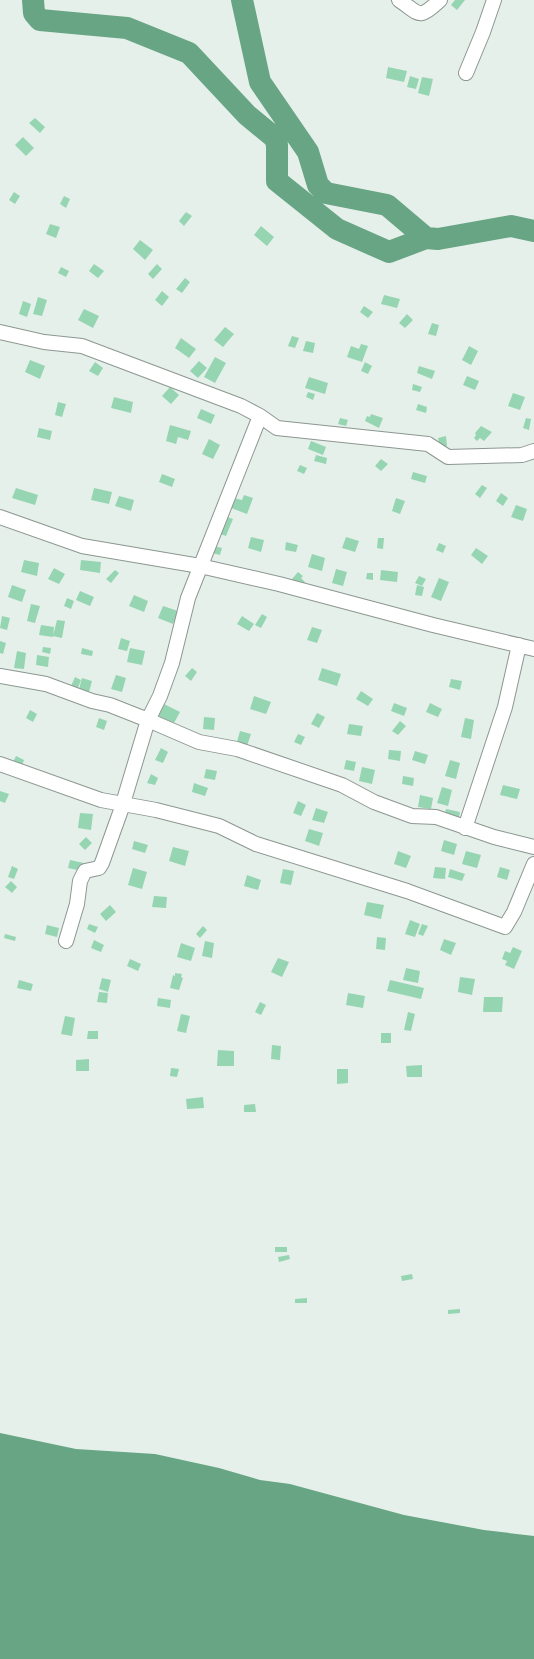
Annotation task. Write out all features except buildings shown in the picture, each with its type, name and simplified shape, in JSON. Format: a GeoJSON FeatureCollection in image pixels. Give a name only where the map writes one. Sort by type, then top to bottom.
{"type":"FeatureCollection","features":[{"type":"Feature","properties":{"kind":"street"},"geometry":{"type":"LineString","coordinates":[[399,0],[415,13],[421,14],[440,0]]}},
{"type":"Feature","properties":{"kind":"street"},"geometry":{"type":"LineString","coordinates":[[466,73],[494,0]]}},
{"type":"Feature","properties":{"kind":"street"},"geometry":{"type":"LineString","coordinates":[[0,332],[44,342],[82,346],[242,406],[277,428],[428,444],[448,457],[522,455],[534,451]]}},
{"type":"Feature","properties":{"kind":"street"},"geometry":{"type":"LineString","coordinates":[[66,941],[77,904],[80,881],[85,871],[99,868],[102,863],[148,720],[160,696],[172,663],[188,598],[260,416]]}},
{"type":"Feature","properties":{"kind":"street"},"geometry":{"type":"LineString","coordinates":[[0,517],[82,546],[200,566],[279,584],[433,625],[534,649]]}},
{"type":"Feature","properties":{"kind":"street"},"geometry":{"type":"LineString","coordinates":[[465,828],[505,707],[519,645]]}},
{"type":"Feature","properties":{"kind":"street"},"geometry":{"type":"LineString","coordinates":[[0,676],[46,684],[148,720],[199,742],[237,749],[342,785],[374,802],[412,816],[436,817],[494,837],[534,847]]}},
{"type":"Feature","properties":{"kind":"street"},"geometry":{"type":"LineString","coordinates":[[0,764],[101,800],[122,803],[219,826],[256,844],[407,891],[505,927],[514,912],[534,864]]}},
{"type":"Feature","properties":{"kind":"shaded area"},"geometry":{"type":"Polygon","coordinates":[[[0,1433],[76,1449],[155,1454],[219,1468],[260,1480],[290,1484],[404,1515],[484,1530],[534,1536],[534,1659],[0,1659],[0,1433]]]}},
{"type":"Feature","properties":{"kind":"waterway"},"geometry":{"type":"LineString","coordinates":[[33,0],[34,13],[40,20],[127,28],[189,53],[247,115],[275,138],[277,145],[277,181],[337,229],[389,252],[426,238]]}},
{"type":"Feature","properties":{"kind":"waterway"},"geometry":{"type":"LineString","coordinates":[[242,0],[260,82],[308,152],[318,185],[326,193],[387,205],[426,238],[438,239],[511,226],[534,231]]}}]}
